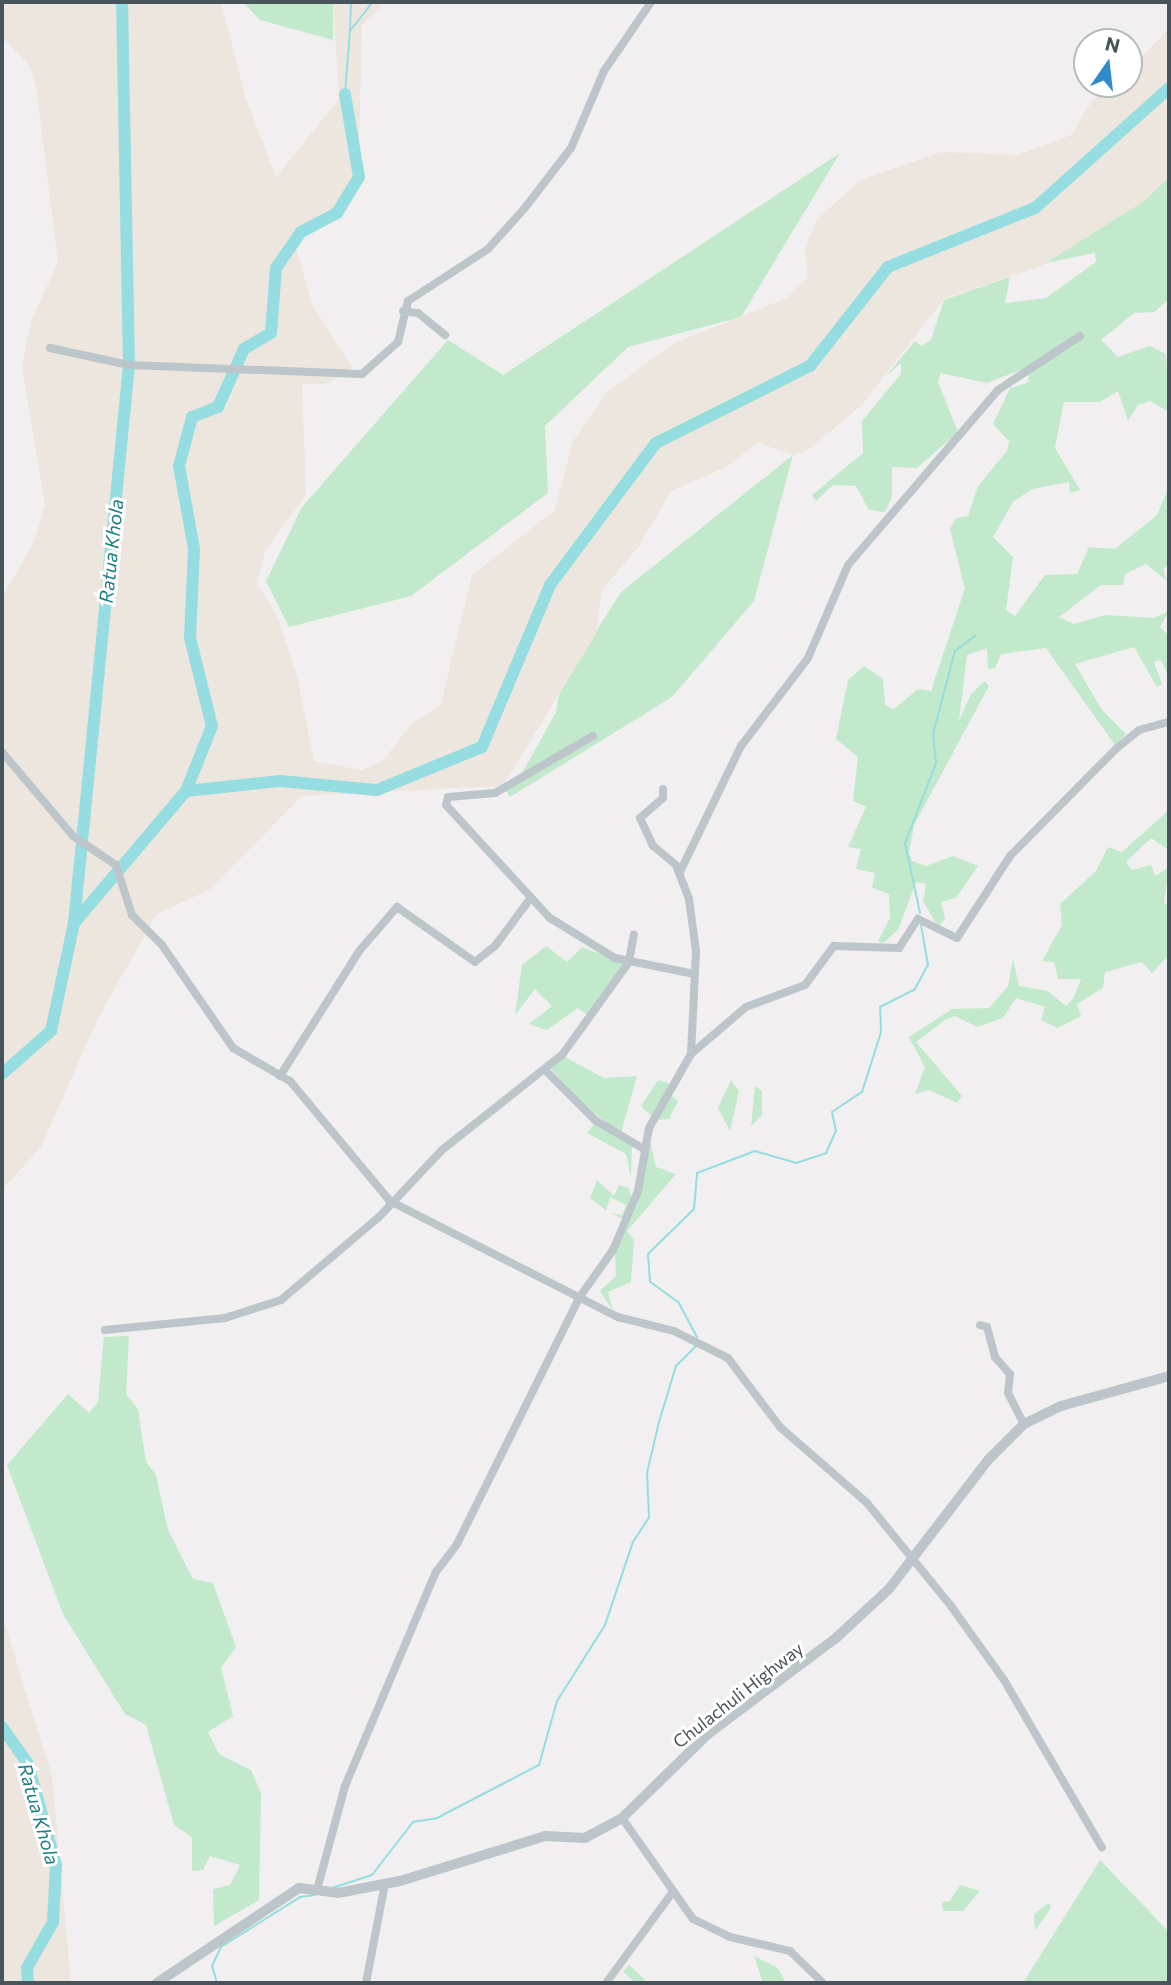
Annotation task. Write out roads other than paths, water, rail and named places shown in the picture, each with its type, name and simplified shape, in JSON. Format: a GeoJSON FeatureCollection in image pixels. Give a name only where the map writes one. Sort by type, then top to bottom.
{"type":"FeatureCollection","features":[{"type":"Feature","properties":{"kind":"street"},"geometry":{"type":"LineString","coordinates":[[50,348],[129,365],[362,374],[396,346],[408,300],[488,249],[524,209],[570,148],[604,71],[651,2]]}},
{"type":"Feature","properties":{"kind":"street"},"geometry":{"type":"LineString","coordinates":[[403,311],[425,317],[445,335]]}},
{"type":"Feature","properties":{"kind":"street"},"geometry":{"type":"LineString","coordinates":[[680,872],[741,746],[808,658],[848,565],[998,390],[1080,336]]}},
{"type":"Feature","properties":{"kind":"street"},"geometry":{"type":"LineString","coordinates":[[318,1886],[345,1786],[436,1572],[457,1544],[579,1298],[632,1210],[642,1147],[691,1054],[746,1007],[805,985],[834,946],[899,948],[918,919],[957,939],[1010,856],[1117,748],[1139,730],[1169,722]]}},
{"type":"Feature","properties":{"kind":"street"},"geometry":{"type":"LineString","coordinates":[[593,736],[495,793],[445,800],[530,899],[597,950],[629,962],[694,974]]}},
{"type":"Feature","properties":{"kind":"street"},"geometry":{"type":"LineString","coordinates":[[2,752],[72,836],[116,865],[132,915],[162,945],[233,1048],[281,1076],[322,1114],[390,1201],[579,1298],[728,1358],[780,1427],[867,1503],[1004,1680],[1102,1848]]}},
{"type":"Feature","properties":{"kind":"street"},"geometry":{"type":"LineString","coordinates":[[663,789],[663,797],[640,818],[653,846],[680,872],[694,928],[691,1054]]}},
{"type":"Feature","properties":{"kind":"street"},"geometry":{"type":"LineString","coordinates":[[281,1076],[360,950],[397,907],[475,962],[495,946],[530,899]]}},
{"type":"Feature","properties":{"kind":"street"},"geometry":{"type":"LineString","coordinates":[[105,1330],[225,1318],[281,1300],[442,1150],[545,1070],[588,1024],[629,962],[634,934]]}},
{"type":"Feature","properties":{"kind":"street"},"geometry":{"type":"LineString","coordinates":[[545,1070],[595,1120],[642,1147]]}},
{"type":"Feature","properties":{"kind":"street"},"geometry":{"type":"LineString","coordinates":[[980,1325],[987,1327],[995,1357],[1010,1374],[1008,1392],[1024,1424]]}},
{"type":"Feature","properties":{"kind":"street","name":"Chulachuli Highway"},"geometry":{"type":"LineString","coordinates":[[157,1983],[292,1893],[318,1886],[338,1893],[545,1836],[585,1838],[622,1818],[708,1734],[836,1639],[912,1562],[988,1460],[1024,1424],[1061,1406],[1169,1376]]}},
{"type":"Feature","properties":{"kind":"street"},"geometry":{"type":"LineString","coordinates":[[622,1818],[673,1893],[700,1925],[790,1951],[823,1983]]}},
{"type":"Feature","properties":{"kind":"street"},"geometry":{"type":"LineString","coordinates":[[366,1983],[385,1882]]}},
{"type":"Feature","properties":{"kind":"street"},"geometry":{"type":"LineString","coordinates":[[606,1983],[673,1893]]}},
{"type":"Feature","properties":{"kind":"waterway","name":"Ratua Khola"},"geometry":{"type":"LineString","coordinates":[[2,1074],[51,1031],[74,923],[129,365],[122,2]]}},
{"type":"Feature","properties":{"kind":"waterway"},"geometry":{"type":"LineString","coordinates":[[350,31],[351,2]]}},
{"type":"Feature","properties":{"kind":"waterway"},"geometry":{"type":"LineString","coordinates":[[345,94],[350,31],[373,2]]}},
{"type":"Feature","properties":{"kind":"waterway"},"geometry":{"type":"LineString","coordinates":[[74,923],[186,791],[280,781],[377,790],[482,747],[550,585],[656,443],[810,366],[888,267],[1035,208],[1169,88]]}},
{"type":"Feature","properties":{"kind":"waterway"},"geometry":{"type":"LineString","coordinates":[[186,791],[212,726],[190,638],[194,549],[179,466],[192,417],[218,407],[244,349],[271,333],[276,268],[301,232],[337,213],[359,177],[345,94]]}},
{"type":"Feature","properties":{"kind":"waterway"},"geometry":{"type":"LineString","coordinates":[[920,913],[905,843],[936,763],[933,734],[955,651],[976,635]]}},
{"type":"Feature","properties":{"kind":"waterway"},"geometry":{"type":"LineString","coordinates":[[697,1337],[678,1302],[650,1282],[648,1254],[694,1209],[697,1173],[755,1151],[796,1163],[826,1153],[836,1131],[832,1112],[862,1092],[881,1032],[880,1007],[915,989],[928,965],[921,925]]}},
{"type":"Feature","properties":{"kind":"waterway"},"geometry":{"type":"LineString","coordinates":[[332,1888],[372,1875],[413,1822],[437,1818],[539,1765],[557,1701],[605,1625],[633,1542],[649,1517],[647,1473],[659,1422],[676,1366],[696,1346]]}},
{"type":"Feature","properties":{"kind":"waterway","name":"Ratua Khola"},"geometry":{"type":"LineString","coordinates":[[2,1727],[28,1764],[56,1865],[53,1922],[27,1968],[28,1983]]}},
{"type":"Feature","properties":{"kind":"waterway"},"geometry":{"type":"LineString","coordinates":[[217,1983],[212,1966],[221,1947],[300,1897],[315,1895]]}}]}
